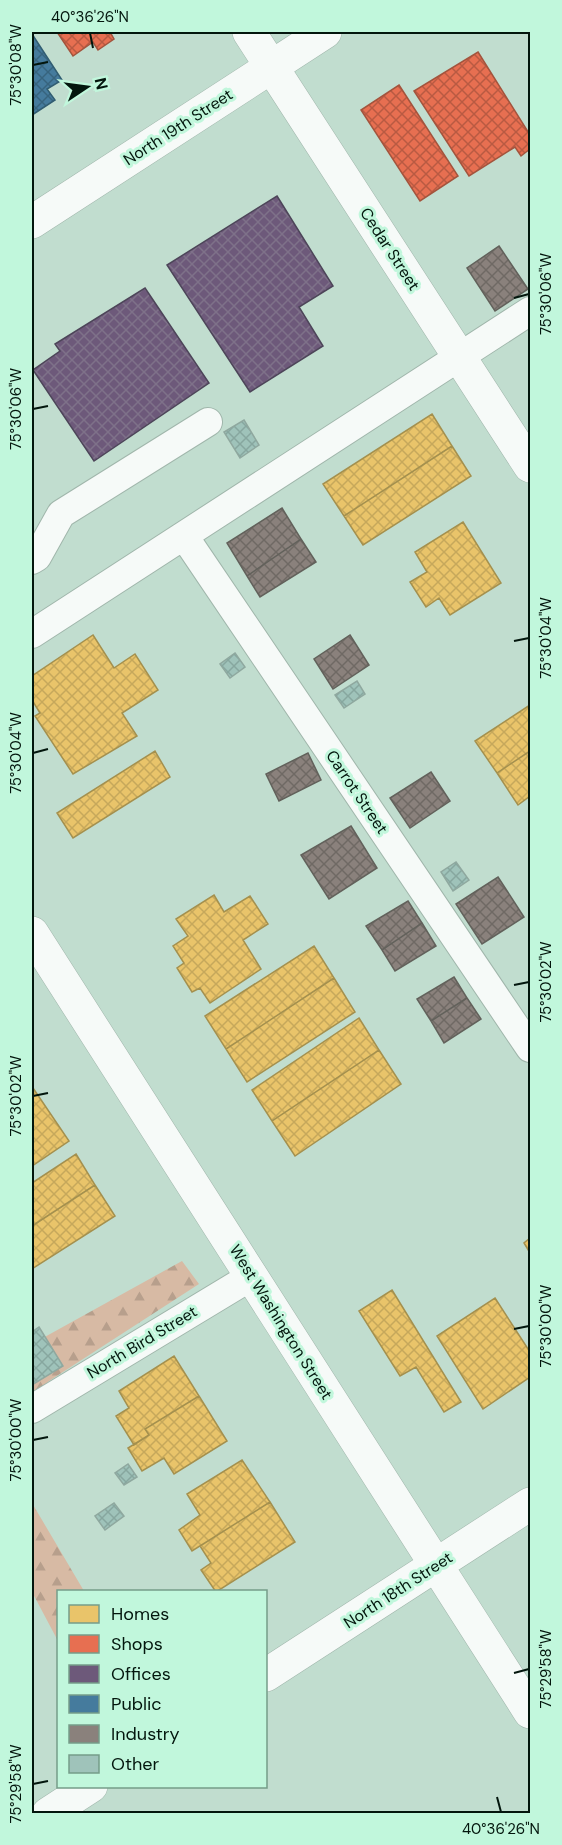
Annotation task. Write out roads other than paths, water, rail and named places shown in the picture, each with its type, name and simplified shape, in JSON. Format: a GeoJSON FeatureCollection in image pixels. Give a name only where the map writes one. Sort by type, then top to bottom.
{"type":"FeatureCollection","features":[{"type":"Feature","properties":{"kind":"street","name":"Cedar Street"},"geometry":{"type":"LineString","coordinates":[[249,32],[531,466]]}},
{"type":"Feature","properties":{"kind":"street","name":"North 19th Street"},"geometry":{"type":"LineString","coordinates":[[32,222],[325,32]]}},
{"type":"Feature","properties":{"kind":"street","name":"West Washington Street"},"geometry":{"type":"LineString","coordinates":[[32,933],[435,1566],[531,1712]]}},
{"type":"Feature","properties":{"kind":"street","name":"North 18th Street"},"geometry":{"type":"LineString","coordinates":[[267,1674],[531,1504]]}},
{"type":"Feature","properties":{"kind":"street"},"geometry":{"type":"LineString","coordinates":[[48,1814],[88,1788]]}},
{"type":"Feature","properties":{"kind":"lane"},"geometry":{"type":"LineString","coordinates":[[32,634],[531,311]]}},
{"type":"Feature","properties":{"kind":"lane"},"geometry":{"type":"LineString","coordinates":[[32,560],[37,557],[61,514],[208,422]]}},
{"type":"Feature","properties":{"kind":"lane","name":"Carrot Street"},"geometry":{"type":"LineString","coordinates":[[184,536],[531,1048]]}},
{"type":"Feature","properties":{"kind":"lane","name":"North Bird Street"},"geometry":{"type":"LineString","coordinates":[[32,1409],[252,1276]]}}]}
